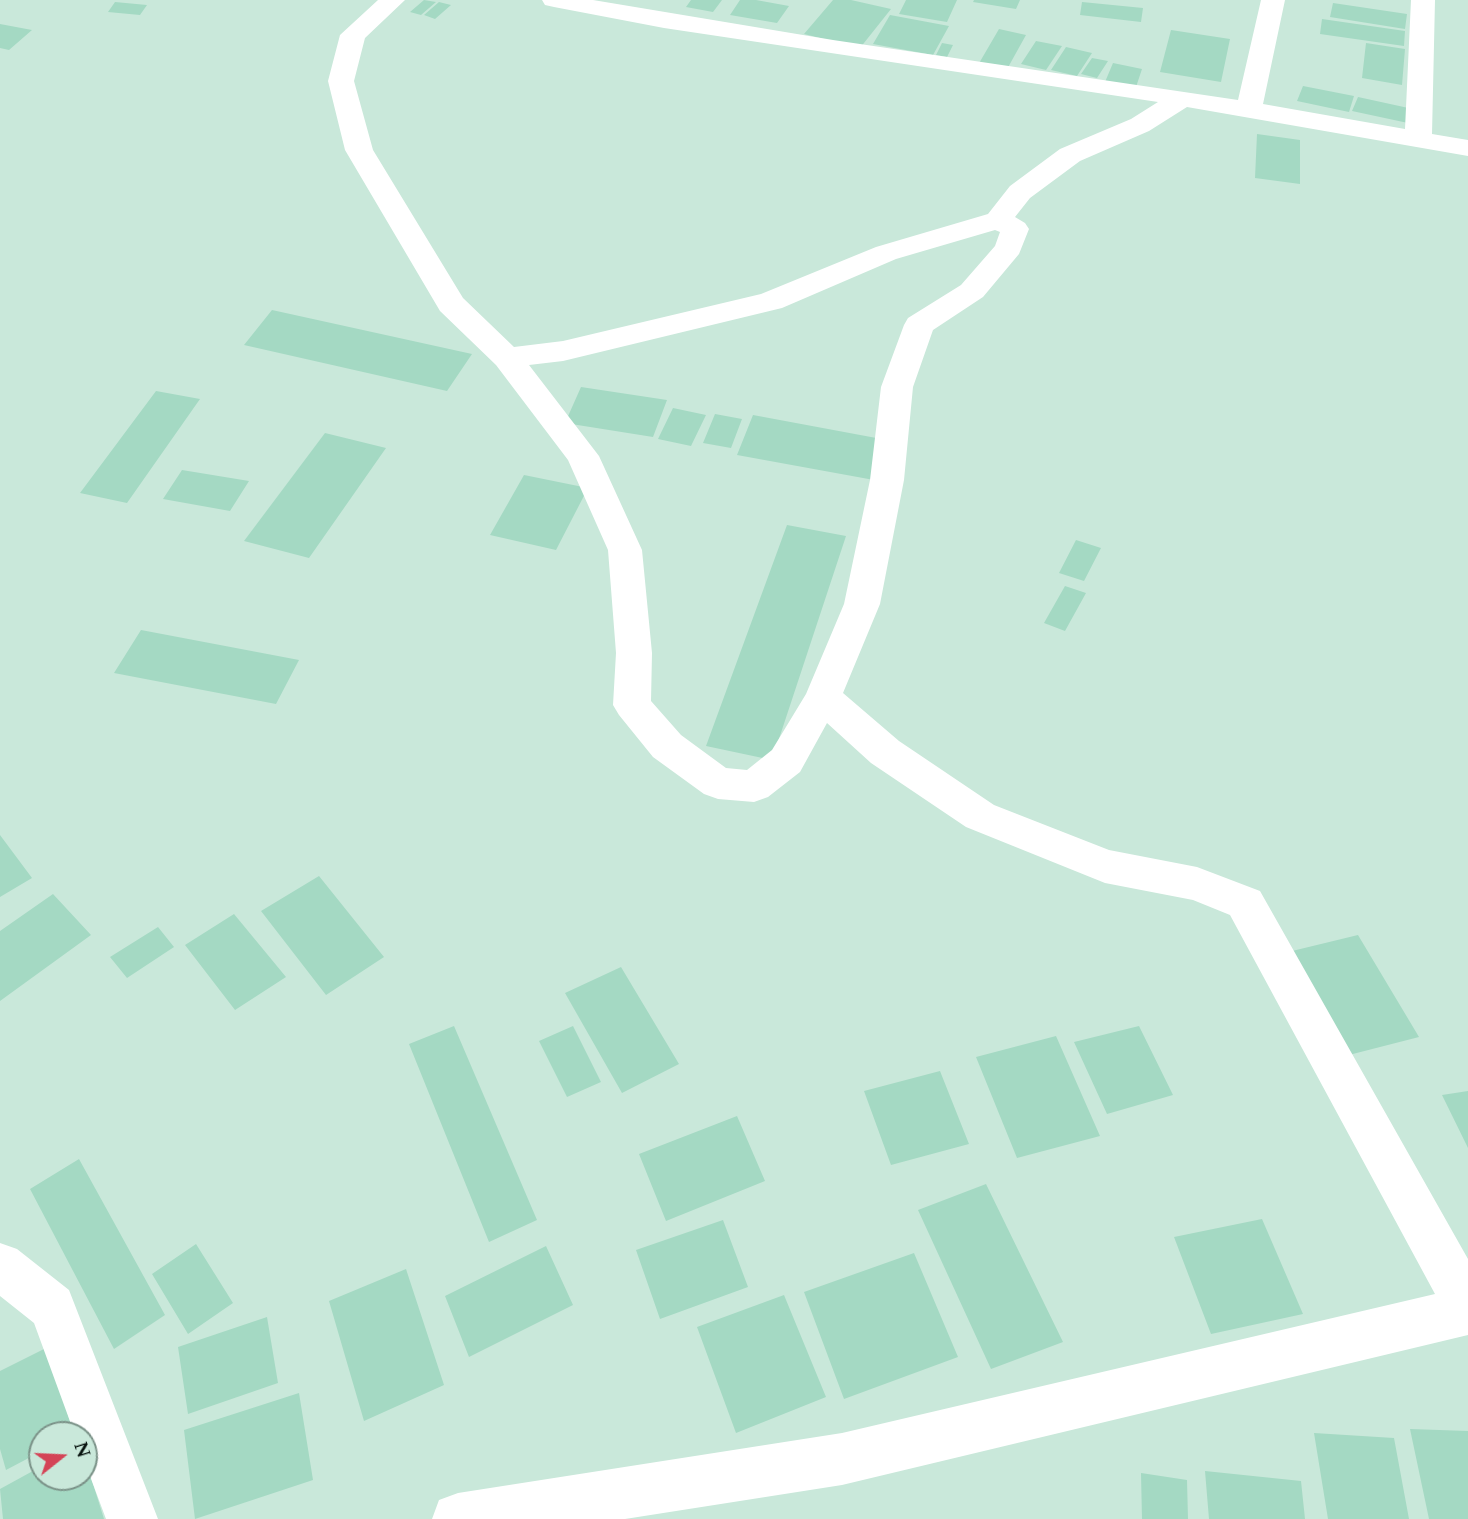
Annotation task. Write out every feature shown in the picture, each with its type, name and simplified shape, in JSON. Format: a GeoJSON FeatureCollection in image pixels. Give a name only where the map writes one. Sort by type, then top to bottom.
{"type":"FeatureCollection","features":[{"type":"Feature","properties":{"kind":"street"},"geometry":{"type":"LineString","coordinates":[[393,0],[353,35],[341,81],[359,150],[451,304],[507,358],[583,456],[625,550],[634,653],[632,705],[667,746],[718,783],[754,786],[786,761],[823,697],[862,604],[887,480],[897,387],[919,325],[972,291],[1009,248],[1015,229],[998,220]]}},
{"type":"Feature","properties":{"kind":"street"},"geometry":{"type":"LineString","coordinates":[[554,0],[664,22],[1183,98],[1468,148]]}},
{"type":"Feature","properties":{"kind":"street"},"geometry":{"type":"LineString","coordinates":[[1249,110],[1273,0]]}},
{"type":"Feature","properties":{"kind":"street"},"geometry":{"type":"LineString","coordinates":[[1418,139],[1423,0]]}},
{"type":"Feature","properties":{"kind":"street"},"geometry":{"type":"LineString","coordinates":[[507,358],[563,351],[771,300],[886,253],[998,220],[1020,192],[1070,155],[1140,125],[1183,98]]}},
{"type":"Feature","properties":{"kind":"street"},"geometry":{"type":"LineString","coordinates":[[458,1519],[842,1459],[1468,1309],[1245,904],[1197,884],[1105,866],[980,816],[885,752],[823,697]]}},
{"type":"Feature","properties":{"kind":"street"},"geometry":{"type":"LineString","coordinates":[[0,1266],[52,1307],[132,1519]]}},
{"type":"Feature","properties":{"kind":"building"},"geometry":{"type":"Polygon","coordinates":[[[424,0],[436,2],[421,15],[410,12],[424,0]]]}},
{"type":"Feature","properties":{"kind":"building"},"geometry":{"type":"Polygon","coordinates":[[[691,0],[722,0],[713,12],[686,7],[691,0]]]}},
{"type":"Feature","properties":{"kind":"building"},"geometry":{"type":"Polygon","coordinates":[[[740,0],[789,6],[777,23],[730,15],[740,0]]]}},
{"type":"Feature","properties":{"kind":"building"},"geometry":{"type":"Polygon","coordinates":[[[833,0],[851,0],[891,9],[860,48],[804,34],[833,0]]]}},
{"type":"Feature","properties":{"kind":"building"},"geometry":{"type":"Polygon","coordinates":[[[906,0],[957,0],[947,22],[899,14],[906,0]]]}},
{"type":"Feature","properties":{"kind":"building"},"geometry":{"type":"Polygon","coordinates":[[[1020,0],[1016,9],[973,2],[1020,0]]]}},
{"type":"Feature","properties":{"kind":"building"},"geometry":{"type":"Polygon","coordinates":[[[115,2],[147,5],[140,15],[108,12],[115,2]]]}},
{"type":"Feature","properties":{"kind":"building"},"geometry":{"type":"Polygon","coordinates":[[[439,2],[451,5],[435,19],[424,15],[439,2]]]}},
{"type":"Feature","properties":{"kind":"building"},"geometry":{"type":"Polygon","coordinates":[[[1082,2],[1143,8],[1141,22],[1080,15],[1082,2]]]}},
{"type":"Feature","properties":{"kind":"building"},"geometry":{"type":"Polygon","coordinates":[[[1333,3],[1407,14],[1405,29],[1330,17],[1333,3]]]}},
{"type":"Feature","properties":{"kind":"building"},"geometry":{"type":"Polygon","coordinates":[[[890,15],[949,26],[933,55],[873,44],[890,15]]]}},
{"type":"Feature","properties":{"kind":"building"},"geometry":{"type":"Polygon","coordinates":[[[1322,19],[1405,31],[1404,46],[1320,34],[1322,19]]]}},
{"type":"Feature","properties":{"kind":"building"},"geometry":{"type":"Polygon","coordinates":[[[0,24],[32,30],[9,50],[0,48],[0,24]]]}},
{"type":"Feature","properties":{"kind":"building"},"geometry":{"type":"Polygon","coordinates":[[[999,29],[1026,35],[1006,71],[978,65],[999,29]]]}},
{"type":"Feature","properties":{"kind":"building"},"geometry":{"type":"Polygon","coordinates":[[[1171,30],[1230,39],[1221,82],[1160,72],[1171,30]]]}},
{"type":"Feature","properties":{"kind":"building"},"geometry":{"type":"Polygon","coordinates":[[[1036,41],[1062,46],[1046,70],[1021,64],[1036,41]]]}},
{"type":"Feature","properties":{"kind":"building"},"geometry":{"type":"Polygon","coordinates":[[[942,43],[953,45],[947,57],[936,55],[942,43]]]}},
{"type":"Feature","properties":{"kind":"building"},"geometry":{"type":"Polygon","coordinates":[[[1366,43],[1405,49],[1402,85],[1362,78],[1366,43]]]}},
{"type":"Feature","properties":{"kind":"building"},"geometry":{"type":"Polygon","coordinates":[[[1066,47],[1092,53],[1077,76],[1051,70],[1066,47]]]}},
{"type":"Feature","properties":{"kind":"building"},"geometry":{"type":"Polygon","coordinates":[[[1092,58],[1108,61],[1097,78],[1081,74],[1092,58]]]}},
{"type":"Feature","properties":{"kind":"building"},"geometry":{"type":"Polygon","coordinates":[[[1113,63],[1142,69],[1136,87],[1105,82],[1113,63]]]}},
{"type":"Feature","properties":{"kind":"building"},"geometry":{"type":"Polygon","coordinates":[[[1303,86],[1354,96],[1349,112],[1297,101],[1303,86]]]}},
{"type":"Feature","properties":{"kind":"building"},"geometry":{"type":"Polygon","coordinates":[[[1358,97],[1413,109],[1408,123],[1352,111],[1358,97]]]}},
{"type":"Feature","properties":{"kind":"building"},"geometry":{"type":"Polygon","coordinates":[[[1257,134],[1300,140],[1300,184],[1255,178],[1257,134]]]}},
{"type":"Feature","properties":{"kind":"building"},"geometry":{"type":"Polygon","coordinates":[[[272,310],[472,354],[447,391],[244,345],[272,310]]]}},
{"type":"Feature","properties":{"kind":"building"},"geometry":{"type":"Polygon","coordinates":[[[581,387],[667,400],[653,437],[565,423],[581,387]]]}},
{"type":"Feature","properties":{"kind":"building"},"geometry":{"type":"Polygon","coordinates":[[[156,391],[200,399],[127,503],[80,493],[156,391]]]}},
{"type":"Feature","properties":{"kind":"building"},"geometry":{"type":"Polygon","coordinates":[[[673,408],[706,415],[691,446],[658,439],[673,408]]]}},
{"type":"Feature","properties":{"kind":"building"},"geometry":{"type":"Polygon","coordinates":[[[715,414],[742,419],[731,448],[703,443],[715,414]]]}},
{"type":"Feature","properties":{"kind":"building"},"geometry":{"type":"Polygon","coordinates":[[[753,415],[887,440],[874,480],[737,455],[753,415]]]}},
{"type":"Feature","properties":{"kind":"building"},"geometry":{"type":"Polygon","coordinates":[[[325,433],[386,448],[309,558],[244,541],[325,433]]]}},
{"type":"Feature","properties":{"kind":"building"},"geometry":{"type":"Polygon","coordinates":[[[182,470],[249,481],[230,511],[163,499],[182,470]]]}},
{"type":"Feature","properties":{"kind":"building"},"geometry":{"type":"Polygon","coordinates":[[[524,475],[588,488],[556,550],[490,535],[524,475]]]}},
{"type":"Feature","properties":{"kind":"building"},"geometry":{"type":"Polygon","coordinates":[[[787,525],[846,536],[772,760],[706,746],[787,525]]]}},
{"type":"Feature","properties":{"kind":"building"},"geometry":{"type":"Polygon","coordinates":[[[1076,540],[1101,548],[1084,581],[1059,573],[1076,540]]]}},
{"type":"Feature","properties":{"kind":"building"},"geometry":{"type":"Polygon","coordinates":[[[1065,586],[1086,593],[1065,631],[1044,623],[1065,586]]]}},
{"type":"Feature","properties":{"kind":"building"},"geometry":{"type":"Polygon","coordinates":[[[141,630],[299,660],[276,704],[114,673],[141,630]]]}},
{"type":"Feature","properties":{"kind":"building"},"geometry":{"type":"Polygon","coordinates":[[[0,835],[32,878],[0,897],[0,835]]]}},
{"type":"Feature","properties":{"kind":"building"},"geometry":{"type":"Polygon","coordinates":[[[319,876],[384,957],[326,995],[261,911],[319,876]]]}},
{"type":"Feature","properties":{"kind":"building"},"geometry":{"type":"Polygon","coordinates":[[[53,894],[91,935],[0,1001],[0,931],[53,894]]]}},
{"type":"Feature","properties":{"kind":"building"},"geometry":{"type":"Polygon","coordinates":[[[234,914],[286,977],[235,1010],[185,945],[234,914]]]}},
{"type":"Feature","properties":{"kind":"building"},"geometry":{"type":"Polygon","coordinates":[[[158,927],[174,947],[127,978],[110,957],[158,927]]]}},
{"type":"Feature","properties":{"kind":"building"},"geometry":{"type":"Polygon","coordinates":[[[1358,935],[1419,1037],[1345,1056],[1288,952],[1358,935]]]}},
{"type":"Feature","properties":{"kind":"building"},"geometry":{"type":"Polygon","coordinates":[[[621,967],[679,1064],[622,1093],[565,993],[621,967]]]}},
{"type":"Feature","properties":{"kind":"building"},"geometry":{"type":"Polygon","coordinates":[[[454,1026],[537,1220],[489,1242],[409,1044],[454,1026]]]}},
{"type":"Feature","properties":{"kind":"building"},"geometry":{"type":"Polygon","coordinates":[[[573,1026],[601,1082],[567,1097],[539,1041],[573,1026]]]}},
{"type":"Feature","properties":{"kind":"building"},"geometry":{"type":"Polygon","coordinates":[[[1139,1026],[1173,1095],[1107,1114],[1074,1042],[1139,1026]]]}},
{"type":"Feature","properties":{"kind":"building"},"geometry":{"type":"Polygon","coordinates":[[[1056,1036],[1100,1136],[1017,1158],[976,1057],[1056,1036]]]}},
{"type":"Feature","properties":{"kind":"building"},"geometry":{"type":"Polygon","coordinates":[[[940,1071],[969,1144],[891,1165],[864,1091],[940,1071]]]}},
{"type":"Feature","properties":{"kind":"building"},"geometry":{"type":"Polygon","coordinates":[[[1468,1091],[1468,1148],[1442,1095],[1468,1091]]]}},
{"type":"Feature","properties":{"kind":"building"},"geometry":{"type":"Polygon","coordinates":[[[737,1116],[765,1181],[666,1221],[639,1154],[737,1116]]]}},
{"type":"Feature","properties":{"kind":"building"},"geometry":{"type":"Polygon","coordinates":[[[79,1159],[165,1315],[114,1349],[30,1189],[79,1159]]]}},
{"type":"Feature","properties":{"kind":"building"},"geometry":{"type":"Polygon","coordinates":[[[986,1184],[1063,1342],[991,1369],[918,1210],[986,1184]]]}},
{"type":"Feature","properties":{"kind":"building"},"geometry":{"type":"Polygon","coordinates":[[[1262,1219],[1303,1314],[1211,1334],[1174,1237],[1262,1219]]]}},
{"type":"Feature","properties":{"kind":"building"},"geometry":{"type":"Polygon","coordinates":[[[723,1220],[748,1287],[660,1319],[636,1250],[723,1220]]]}},
{"type":"Feature","properties":{"kind":"building"},"geometry":{"type":"Polygon","coordinates":[[[196,1244],[233,1303],[188,1334],[152,1274],[196,1244]]]}},
{"type":"Feature","properties":{"kind":"building"},"geometry":{"type":"Polygon","coordinates":[[[546,1246],[573,1305],[469,1357],[445,1296],[546,1246]]]}},
{"type":"Feature","properties":{"kind":"building"},"geometry":{"type":"Polygon","coordinates":[[[914,1253],[958,1357],[844,1399],[804,1292],[914,1253]]]}},
{"type":"Feature","properties":{"kind":"building"},"geometry":{"type":"Polygon","coordinates":[[[406,1269],[444,1385],[364,1421],[329,1301],[406,1269]]]}},
{"type":"Feature","properties":{"kind":"building"},"geometry":{"type":"Polygon","coordinates":[[[784,1295],[826,1397],[736,1433],[697,1327],[784,1295]]]}},
{"type":"Feature","properties":{"kind":"building"},"geometry":{"type":"Polygon","coordinates":[[[267,1317],[278,1383],[188,1414],[178,1347],[267,1317]]]}},
{"type":"Feature","properties":{"kind":"building"},"geometry":{"type":"Polygon","coordinates":[[[48,1347],[70,1421],[28,1421],[28,1458],[6,1470],[0,1449],[0,1371],[48,1347]]]}},
{"type":"Feature","properties":{"kind":"building"},"geometry":{"type":"Polygon","coordinates":[[[299,1393],[313,1480],[195,1519],[184,1430],[299,1393]]]}},
{"type":"Feature","properties":{"kind":"building"},"geometry":{"type":"Polygon","coordinates":[[[1410,1429],[1468,1431],[1468,1519],[1429,1519],[1410,1429]]]}},
{"type":"Feature","properties":{"kind":"building"},"geometry":{"type":"Polygon","coordinates":[[[1314,1433],[1394,1438],[1409,1519],[1328,1519],[1314,1433]]]}},
{"type":"Feature","properties":{"kind":"building"},"geometry":{"type":"Polygon","coordinates":[[[1205,1471],[1301,1481],[1305,1519],[1209,1519],[1205,1471]]]}},
{"type":"Feature","properties":{"kind":"building"},"geometry":{"type":"Polygon","coordinates":[[[1141,1473],[1187,1480],[1188,1519],[1142,1519],[1141,1473]]]}},
{"type":"Feature","properties":{"kind":"building"},"geometry":{"type":"Polygon","coordinates":[[[28,1474],[28,1491],[95,1491],[104,1519],[3,1519],[0,1489],[28,1474]]]}}]}
